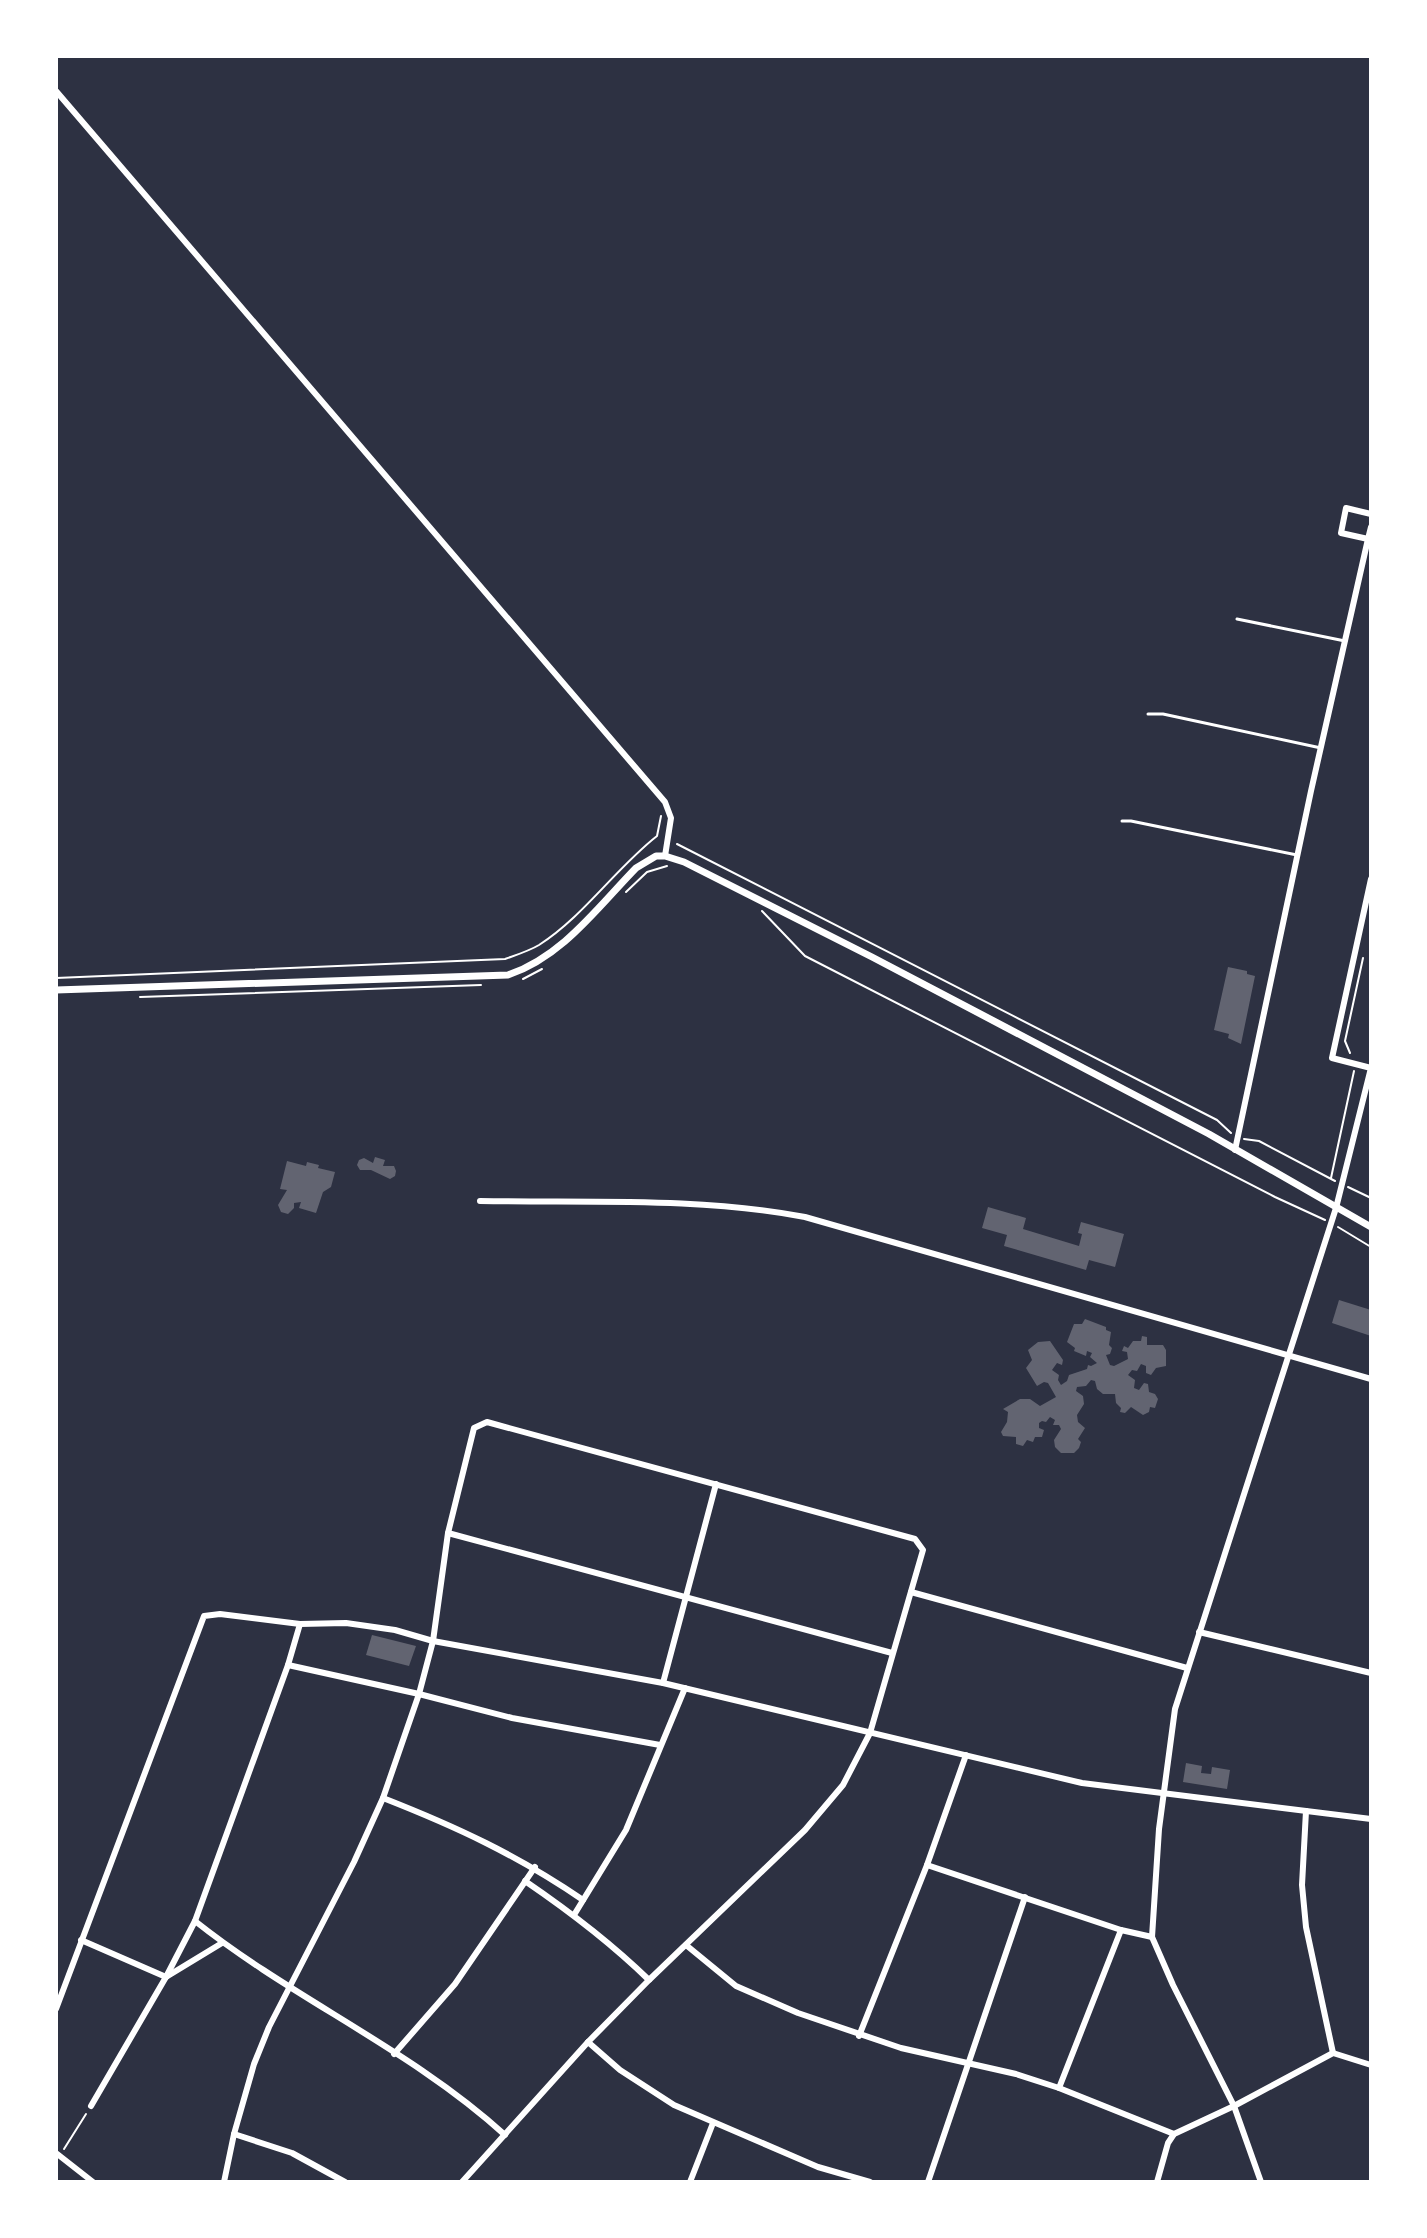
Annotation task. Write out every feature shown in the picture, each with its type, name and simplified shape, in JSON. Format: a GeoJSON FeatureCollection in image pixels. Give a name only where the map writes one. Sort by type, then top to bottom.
{"type":"FeatureCollection","features":[{"type":"Feature","properties":{"kind":"street"},"geometry":{"type":"LineString","coordinates":[[56,91],[665,802],[671,818],[665,856]]}},
{"type":"Feature","properties":{"kind":"street"},"geometry":{"type":"LineString","coordinates":[[1368,539],[1341,533],[1346,508],[1371,514]]}},
{"type":"Feature","properties":{"kind":"street"},"geometry":{"type":"LineString","coordinates":[[1235,1150],[1371,527]]}},
{"type":"Feature","properties":{"kind":"street"},"geometry":{"type":"LineString","coordinates":[[56,990],[508,975],[560,947],[636,868],[647,860],[665,856],[684,862],[787,913],[1235,1150],[1371,1227]]}},
{"type":"Feature","properties":{"kind":"street"},"geometry":{"type":"LineString","coordinates":[[1261,2182],[1234,2106],[1152,1937],[1154,1876],[1171,1728],[1187,1668],[1336,1208],[1371,1068],[1332,1058],[1371,879]]}},
{"type":"Feature","properties":{"kind":"street"},"geometry":{"type":"LineString","coordinates":[[480,1201],[689,1203],[770,1210],[907,1245],[1371,1379]]}},
{"type":"Feature","properties":{"kind":"street"},"geometry":{"type":"LineString","coordinates":[[224,2182],[254,2064],[288,1988],[343,1885],[383,1798],[419,1694],[433,1641],[448,1533],[474,1428],[487,1422],[915,1539],[923,1550],[870,1733],[843,1785],[805,1830],[588,2042],[462,2182]]}},
{"type":"Feature","properties":{"kind":"street"},"geometry":{"type":"LineString","coordinates":[[663,1683],[716,1484]]}},
{"type":"Feature","properties":{"kind":"street"},"geometry":{"type":"LineString","coordinates":[[448,1533],[892,1653]]}},
{"type":"Feature","properties":{"kind":"street"},"geometry":{"type":"LineString","coordinates":[[911,1592],[1187,1668]]}},
{"type":"Feature","properties":{"kind":"street"},"geometry":{"type":"LineString","coordinates":[[56,2009],[204,1616],[220,1614],[300,1624],[346,1623],[395,1630],[433,1641],[663,1683],[1082,1783],[1371,1819]]}},
{"type":"Feature","properties":{"kind":"street"},"geometry":{"type":"LineString","coordinates":[[91,2106],[195,1921],[300,1624]]}},
{"type":"Feature","properties":{"kind":"street"},"geometry":{"type":"LineString","coordinates":[[1199,1632],[1371,1673]]}},
{"type":"Feature","properties":{"kind":"street"},"geometry":{"type":"LineString","coordinates":[[288,1665],[512,1718],[660,1745]]}},
{"type":"Feature","properties":{"kind":"street"},"geometry":{"type":"LineString","coordinates":[[574,1915],[626,1830],[685,1688]]}},
{"type":"Feature","properties":{"kind":"street"},"geometry":{"type":"LineString","coordinates":[[859,2036],[927,1865],[966,1755]]}},
{"type":"Feature","properties":{"kind":"street"},"geometry":{"type":"LineString","coordinates":[[383,1798],[472,1835],[535,1867],[583,1900]]}},
{"type":"Feature","properties":{"kind":"street"},"geometry":{"type":"LineString","coordinates":[[1306,1811],[1302,1885],[1306,1927],[1333,2053]]}},
{"type":"Feature","properties":{"kind":"street"},"geometry":{"type":"LineString","coordinates":[[927,1865],[1121,1930],[1152,1937]]}},
{"type":"Feature","properties":{"kind":"street"},"geometry":{"type":"LineString","coordinates":[[394,2054],[455,1984],[535,1867]]}},
{"type":"Feature","properties":{"kind":"street"},"geometry":{"type":"LineString","coordinates":[[525,1881],[615,1947],[649,1980]]}},
{"type":"Feature","properties":{"kind":"street"},"geometry":{"type":"LineString","coordinates":[[928,2182],[1025,1897]]}},
{"type":"Feature","properties":{"kind":"street"},"geometry":{"type":"LineString","coordinates":[[195,1921],[288,1988],[460,2097],[505,2135]]}},
{"type":"Feature","properties":{"kind":"street"},"geometry":{"type":"LineString","coordinates":[[1059,2088],[1121,1930]]}},
{"type":"Feature","properties":{"kind":"street"},"geometry":{"type":"LineString","coordinates":[[81,1940],[166,1977]]}},
{"type":"Feature","properties":{"kind":"street"},"geometry":{"type":"LineString","coordinates":[[166,1977],[222,1943]]}},
{"type":"Feature","properties":{"kind":"street"},"geometry":{"type":"LineString","coordinates":[[686,1945],[714,1970],[748,1992],[859,2036],[988,2067],[1059,2088],[1174,2134]]}},
{"type":"Feature","properties":{"kind":"street"},"geometry":{"type":"LineString","coordinates":[[588,2042],[645,2088],[674,2105],[818,2167],[870,2182]]}},
{"type":"Feature","properties":{"kind":"street"},"geometry":{"type":"LineString","coordinates":[[1157,2182],[1168,2143],[1174,2134],[1333,2053],[1371,2065]]}},
{"type":"Feature","properties":{"kind":"street"},"geometry":{"type":"LineString","coordinates":[[690,2182],[713,2123]]}},
{"type":"Feature","properties":{"kind":"street"},"geometry":{"type":"LineString","coordinates":[[234,2134],[292,2153],[345,2182]]}},
{"type":"Feature","properties":{"kind":"street"},"geometry":{"type":"LineString","coordinates":[[58,2155],[93,2182]]}},
{"type":"Feature","properties":{"kind":"lane"},"geometry":{"type":"LineString","coordinates":[[1237,619],[1345,641]]}},
{"type":"Feature","properties":{"kind":"lane"},"geometry":{"type":"LineString","coordinates":[[1148,714],[1163,714],[1321,748]]}},
{"type":"Feature","properties":{"kind":"lane"},"geometry":{"type":"LineString","coordinates":[[1122,821],[1297,855]]}},
{"type":"Feature","properties":{"kind":"path"},"geometry":{"type":"LineString","coordinates":[[56,978],[505,959],[537,946],[560,930],[630,858],[657,836]]}},
{"type":"Feature","properties":{"kind":"path"},"geometry":{"type":"LineString","coordinates":[[668,840],[1217,1120],[1238,1137],[1259,1141],[1331,1179],[1355,1074],[1345,1041],[1365,949]]}},
{"type":"Feature","properties":{"kind":"path"},"geometry":{"type":"LineString","coordinates":[[647,872],[664,866]]}},
{"type":"Feature","properties":{"kind":"path"},"geometry":{"type":"LineString","coordinates":[[757,906],[805,956],[1275,1197],[1318,1216]]}},
{"type":"Feature","properties":{"kind":"path"},"geometry":{"type":"LineString","coordinates":[[1356,1191],[1371,1198]]}},
{"type":"Feature","properties":{"kind":"path"},"geometry":{"type":"LineString","coordinates":[[1345,1230],[1371,1247]]}},
{"type":"Feature","properties":{"kind":"path"},"geometry":{"type":"LineString","coordinates":[[58,2155],[91,2106]]}},
{"type":"Feature","properties":{"kind":"building"},"geometry":{"type":"Polygon","coordinates":[[[1228,967],[1255,976],[1241,1044],[1228,1038],[1229,1034],[1214,1030],[1228,967]]]}},
{"type":"Feature","properties":{"kind":"building"},"geometry":{"type":"Polygon","coordinates":[[[375,1157],[385,1160],[383,1166],[394,1166],[395,1176],[390,1179],[371,1170],[360,1170],[357,1165],[359,1160],[364,1158],[373,1163],[375,1157]]]}},
{"type":"Feature","properties":{"kind":"building"},"geometry":{"type":"Polygon","coordinates":[[[287,1161],[306,1166],[307,1162],[335,1172],[331,1187],[323,1192],[316,1213],[299,1208],[301,1202],[294,1203],[288,1214],[281,1212],[278,1205],[287,1190],[280,1189],[287,1161]]]}},
{"type":"Feature","properties":{"kind":"building"},"geometry":{"type":"Polygon","coordinates":[[[988,1207],[1026,1218],[1023,1229],[1079,1246],[1081,1222],[1124,1234],[1115,1267],[1089,1260],[1086,1270],[1004,1246],[1007,1235],[982,1228],[988,1207]]]}},
{"type":"Feature","properties":{"kind":"building"},"geometry":{"type":"Polygon","coordinates":[[[1339,1300],[1371,1310],[1371,1336],[1332,1323],[1339,1300]]]}},
{"type":"Feature","properties":{"kind":"building"},"geometry":{"type":"Polygon","coordinates":[[[1085,1319],[1111,1332],[1109,1345],[1112,1348],[1106,1355],[1110,1365],[1128,1359],[1127,1352],[1122,1351],[1124,1346],[1128,1348],[1133,1341],[1141,1341],[1142,1336],[1147,1337],[1147,1345],[1163,1345],[1166,1366],[1156,1368],[1151,1375],[1141,1364],[1137,1371],[1132,1370],[1128,1375],[1135,1380],[1134,1388],[1139,1390],[1144,1383],[1148,1384],[1149,1392],[1158,1399],[1155,1408],[1150,1407],[1149,1412],[1143,1415],[1131,1407],[1125,1413],[1120,1412],[1115,1394],[1103,1394],[1091,1380],[1086,1386],[1077,1387],[1076,1391],[1083,1396],[1084,1404],[1077,1415],[1078,1422],[1085,1428],[1078,1439],[1081,1442],[1079,1448],[1074,1453],[1061,1453],[1055,1447],[1054,1440],[1061,1429],[1059,1425],[1053,1425],[1055,1420],[1050,1417],[1046,1422],[1039,1423],[1039,1428],[1044,1430],[1042,1437],[1035,1437],[1033,1442],[1027,1440],[1023,1446],[1016,1444],[1016,1437],[1003,1436],[1001,1432],[1008,1412],[1003,1409],[1020,1399],[1030,1399],[1040,1406],[1056,1397],[1048,1383],[1037,1386],[1026,1368],[1032,1360],[1028,1350],[1038,1342],[1050,1341],[1063,1360],[1062,1365],[1057,1363],[1052,1370],[1059,1375],[1061,1385],[1069,1375],[1097,1363],[1090,1357],[1092,1353],[1087,1351],[1086,1356],[1074,1351],[1075,1348],[1067,1342],[1074,1324],[1082,1324],[1085,1319]]]}},
{"type":"Feature","properties":{"kind":"building"},"geometry":{"type":"Polygon","coordinates":[[[372,1635],[416,1646],[409,1666],[366,1655],[372,1635]]]}},
{"type":"Feature","properties":{"kind":"building"},"geometry":{"type":"Polygon","coordinates":[[[1186,1763],[1202,1766],[1201,1773],[1211,1774],[1212,1767],[1230,1770],[1227,1789],[1183,1782],[1186,1763]]]}}]}
